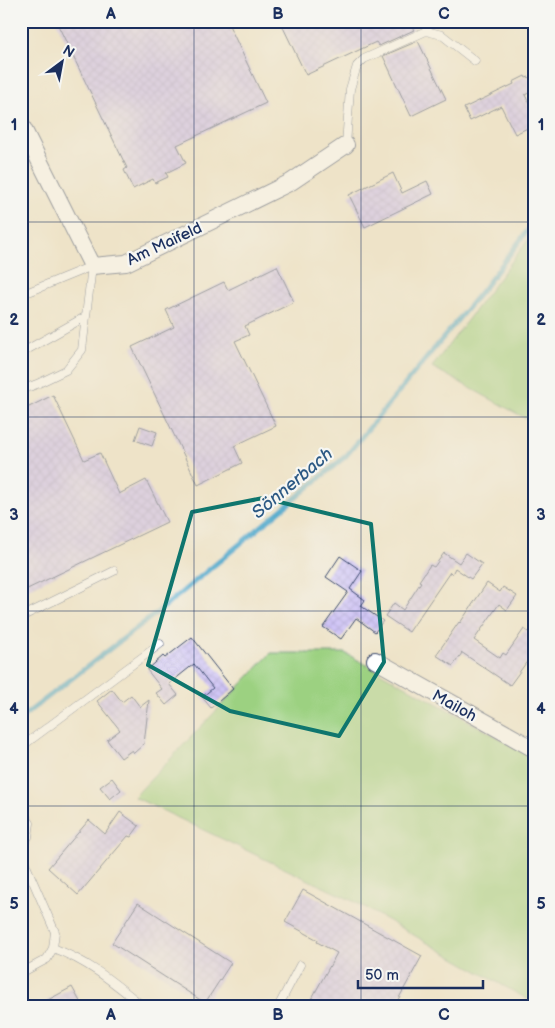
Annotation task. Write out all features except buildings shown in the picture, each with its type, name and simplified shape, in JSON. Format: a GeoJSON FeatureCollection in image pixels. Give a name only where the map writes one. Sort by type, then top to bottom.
{"type":"FeatureCollection","features":[{"type":"Feature","properties":{"kind":"street"},"geometry":{"type":"LineString","coordinates":[[21,124],[92,266]]}},
{"type":"Feature","properties":{"kind":"street","name":"Am Maifeld"},"geometry":{"type":"LineString","coordinates":[[92,266],[126,263],[291,182],[346,145]]}},
{"type":"Feature","properties":{"kind":"street","name":"Mailoh"},"geometry":{"type":"LineString","coordinates":[[375,660],[534,750]]}},
{"type":"Feature","properties":{"kind":"lane"},"geometry":{"type":"LineString","coordinates":[[346,145],[350,89],[357,66],[364,59],[426,31],[442,35],[475,61]]}},
{"type":"Feature","properties":{"kind":"lane"},"geometry":{"type":"LineString","coordinates":[[21,390],[66,370],[82,350],[92,266],[30,291]]}},
{"type":"Feature","properties":{"kind":"lane"},"geometry":{"type":"LineString","coordinates":[[21,353],[85,317]]}},
{"type":"Feature","properties":{"kind":"lane"},"geometry":{"type":"LineString","coordinates":[[21,617],[114,571]]}},
{"type":"Feature","properties":{"kind":"lane"},"geometry":{"type":"LineString","coordinates":[[21,748],[160,644]]}},
{"type":"Feature","properties":{"kind":"lane"},"geometry":{"type":"LineString","coordinates":[[21,810],[30,823],[28,837],[21,847]]}},
{"type":"Feature","properties":{"kind":"lane"},"geometry":{"type":"LineString","coordinates":[[21,854],[55,932],[53,948],[47,959],[21,973]]}},
{"type":"Feature","properties":{"kind":"lane"},"geometry":{"type":"LineString","coordinates":[[53,948],[71,955],[101,973],[144,1007]]}},
{"type":"Feature","properties":{"kind":"lane"},"geometry":{"type":"LineString","coordinates":[[278,1007],[300,965]]}},
{"type":"Feature","properties":{"kind":"highlighted area"},"geometry":{"type":"Polygon","coordinates":[[[263,498],[371,524],[384,662],[339,736],[230,711],[148,665],[192,512],[263,498]]]}},
{"type":"Feature","properties":{"kind":"green space"},"geometry":{"type":"Polygon","coordinates":[[[534,232],[534,423],[432,367],[534,232]]]}},
{"type":"Feature","properties":{"kind":"green space"},"geometry":{"type":"Polygon","coordinates":[[[271,653],[345,653],[534,757],[534,1003],[355,902],[134,797],[271,653]]]}},
{"type":"Feature","properties":{"kind":"waterway","name":"Sönnerbach"},"geometry":{"type":"LineString","coordinates":[[21,718],[164,607],[346,456],[484,288],[534,222]]}}]}
